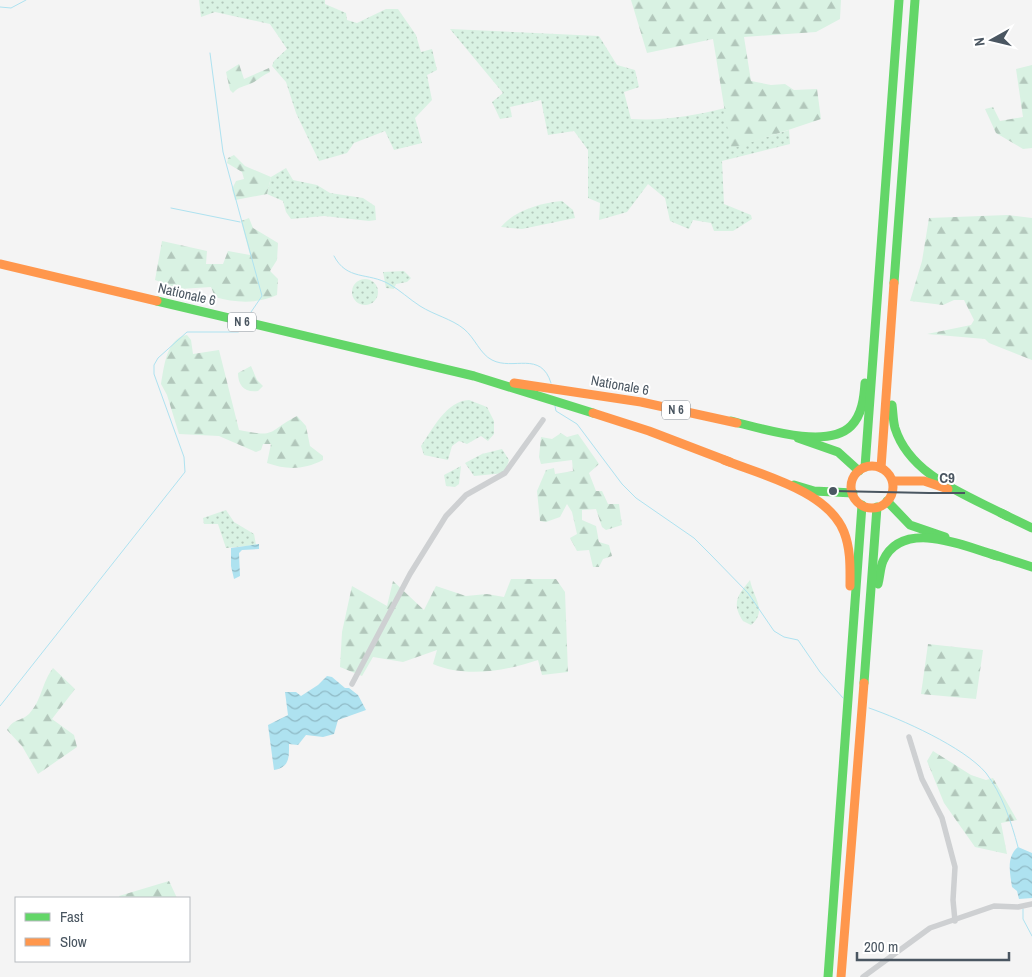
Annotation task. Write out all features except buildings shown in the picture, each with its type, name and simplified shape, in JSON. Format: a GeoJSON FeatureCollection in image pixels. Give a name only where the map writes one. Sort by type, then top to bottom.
{"type":"FeatureCollection","features":[{"type":"Feature","properties":{"kind":"main road"},"geometry":{"type":"LineString","coordinates":[[828,977],[862,505],[853,493],[852,481],[862,469],[882,240],[899,0]]}},
{"type":"Feature","properties":{"kind":"main road"},"geometry":{"type":"LineString","coordinates":[[881,468],[915,0]]}},
{"type":"Feature","properties":{"kind":"main road"},"geometry":{"type":"LineString","coordinates":[[731,421],[823,437],[846,431],[855,421],[865,389],[882,240]]}},
{"type":"Feature","properties":{"kind":"main road"},"geometry":{"type":"LineString","coordinates":[[898,242],[892,396],[892,417],[895,432],[901,444],[917,465],[1007,516]]}},
{"type":"Feature","properties":{"kind":"main road","name":"Nationale 6"},"geometry":{"type":"LineString","coordinates":[[0,264],[484,378],[640,428],[814,491],[853,493]]}},
{"type":"Feature","properties":{"kind":"main road","name":"Nationale 6"},"geometry":{"type":"LineString","coordinates":[[484,378],[641,402],[731,421],[825,446],[838,452],[862,469]]}},
{"type":"Feature","properties":{"kind":"main road"},"geometry":{"type":"LineString","coordinates":[[724,460],[810,497],[826,506],[842,527],[851,557],[844,759]]}},
{"type":"Feature","properties":{"kind":"main road"},"geometry":{"type":"LineString","coordinates":[[862,469],[881,468],[886,471],[893,481],[893,488],[887,501],[877,507],[862,505]]}},
{"type":"Feature","properties":{"kind":"main road"},"geometry":{"type":"LineString","coordinates":[[893,481],[924,481],[942,486],[1032,528]]}},
{"type":"Feature","properties":{"kind":"main road"},"geometry":{"type":"LineString","coordinates":[[887,501],[910,525],[1032,567]]}},
{"type":"Feature","properties":{"kind":"main road"},"geometry":{"type":"LineString","coordinates":[[860,762],[877,507]]}},
{"type":"Feature","properties":{"kind":"main road"},"geometry":{"type":"LineString","coordinates":[[841,977],[879,572],[891,549],[902,541],[921,536],[997,556]]}},
{"type":"Feature","properties":{"kind":"street"},"geometry":{"type":"LineString","coordinates":[[352,684],[410,574],[446,516],[466,495],[505,473],[518,458],[543,420]]}},
{"type":"Feature","properties":{"kind":"street"},"geometry":{"type":"LineString","coordinates":[[909,737],[922,779],[942,818],[954,867],[954,921]]}},
{"type":"Feature","properties":{"kind":"street"},"geometry":{"type":"LineString","coordinates":[[863,977],[878,968],[930,928],[994,906],[1018,907],[1032,904]]}},
{"type":"Feature","properties":{"kind":"street"},"geometry":{"type":"LineString","coordinates":[[873,977],[878,968]]}},
{"type":"Feature","properties":{"kind":"green space"},"geometry":{"type":"Polygon","coordinates":[[[199,0],[325,0],[325,4],[346,13],[347,20],[357,23],[386,9],[398,9],[416,35],[421,52],[432,49],[437,70],[427,75],[432,100],[415,118],[422,143],[394,150],[385,131],[354,143],[347,153],[319,161],[296,113],[286,82],[272,66],[274,61],[287,49],[270,24],[215,12],[201,17],[199,0]]]}},
{"type":"Feature","properties":{"kind":"green space"},"geometry":{"type":"Polygon","coordinates":[[[631,0],[841,0],[840,19],[816,32],[744,37],[751,81],[771,85],[785,84],[794,90],[817,89],[821,119],[731,149],[713,39],[647,53],[631,0]]]}},
{"type":"Feature","properties":{"kind":"green space"},"geometry":{"type":"Polygon","coordinates":[[[450,29],[599,36],[617,65],[635,70],[639,87],[624,92],[631,119],[678,117],[725,108],[731,148],[789,130],[790,144],[722,161],[724,204],[751,215],[752,219],[733,231],[714,231],[711,223],[693,220],[689,229],[670,221],[665,198],[648,184],[627,212],[599,220],[600,203],[588,198],[588,150],[574,131],[548,135],[541,100],[510,107],[512,117],[500,119],[492,102],[503,93],[450,29]]]}},
{"type":"Feature","properties":{"kind":"green space"},"geometry":{"type":"Polygon","coordinates":[[[239,64],[244,79],[269,68],[270,72],[233,93],[230,90],[226,72],[239,64]]]}},
{"type":"Feature","properties":{"kind":"green space"},"geometry":{"type":"Polygon","coordinates":[[[1032,65],[1032,148],[1023,149],[996,133],[985,109],[993,107],[1000,121],[1023,117],[1016,69],[1032,65]]]}},
{"type":"Feature","properties":{"kind":"green space"},"geometry":{"type":"Polygon","coordinates":[[[234,155],[245,166],[271,177],[267,194],[235,200],[232,189],[236,181],[244,179],[242,172],[227,163],[228,158],[234,155]]]}},
{"type":"Feature","properties":{"kind":"green space"},"geometry":{"type":"Polygon","coordinates":[[[286,168],[293,180],[317,185],[330,193],[363,198],[375,206],[376,220],[369,221],[324,216],[291,219],[286,212],[283,201],[267,194],[271,177],[286,168]]]}},
{"type":"Feature","properties":{"kind":"green space"},"geometry":{"type":"Polygon","coordinates":[[[562,201],[573,210],[575,218],[522,229],[501,227],[513,216],[529,208],[562,201]]]}},
{"type":"Feature","properties":{"kind":"green space"},"geometry":{"type":"Polygon","coordinates":[[[1007,215],[1032,218],[1032,360],[989,343],[985,339],[927,334],[971,325],[974,320],[964,300],[954,300],[943,305],[910,301],[922,261],[929,218],[1007,215]]]}},
{"type":"Feature","properties":{"kind":"green space"},"geometry":{"type":"Polygon","coordinates":[[[249,218],[253,228],[278,243],[277,260],[270,271],[278,279],[277,295],[262,300],[246,302],[215,297],[211,287],[180,289],[155,280],[162,241],[207,251],[206,264],[223,264],[228,251],[250,255],[241,221],[249,218]]]}},
{"type":"Feature","properties":{"kind":"green space"},"geometry":{"type":"Polygon","coordinates":[[[404,271],[411,278],[407,282],[396,284],[394,289],[386,288],[383,272],[404,271]]]}},
{"type":"Feature","properties":{"kind":"green space"},"geometry":{"type":"Polygon","coordinates":[[[365,279],[374,283],[378,292],[374,301],[365,305],[356,301],[352,292],[356,283],[365,279]]]}},
{"type":"Feature","properties":{"kind":"green space"},"geometry":{"type":"Polygon","coordinates":[[[187,335],[191,340],[193,354],[219,350],[239,430],[260,433],[271,432],[297,416],[306,426],[310,446],[323,456],[323,460],[309,466],[281,467],[267,463],[271,444],[263,444],[261,450],[256,452],[219,436],[179,434],[167,395],[161,384],[170,348],[180,337],[187,335]]]}},
{"type":"Feature","properties":{"kind":"green space"},"geometry":{"type":"Polygon","coordinates":[[[251,366],[257,380],[263,386],[258,391],[246,390],[239,382],[238,373],[251,366]]]}},
{"type":"Feature","properties":{"kind":"green space"},"geometry":{"type":"Polygon","coordinates":[[[469,400],[487,407],[494,421],[494,434],[488,441],[481,436],[467,444],[459,441],[452,446],[448,460],[424,455],[421,446],[435,424],[453,405],[469,400]]]}},
{"type":"Feature","properties":{"kind":"green space"},"geometry":{"type":"Polygon","coordinates":[[[561,433],[567,437],[578,434],[599,464],[589,473],[596,491],[602,491],[608,504],[619,504],[622,525],[606,530],[602,527],[596,509],[582,510],[582,520],[596,526],[599,542],[609,545],[612,556],[603,559],[599,567],[593,567],[589,550],[577,551],[570,538],[577,534],[572,512],[567,504],[560,517],[546,522],[540,521],[537,491],[546,470],[554,468],[555,474],[573,471],[572,460],[541,464],[539,457],[541,437],[552,439],[561,433]]]}},
{"type":"Feature","properties":{"kind":"green space"},"geometry":{"type":"Polygon","coordinates":[[[502,449],[509,460],[505,473],[474,476],[465,463],[482,454],[502,449]]]}},
{"type":"Feature","properties":{"kind":"green space"},"geometry":{"type":"Polygon","coordinates":[[[461,466],[459,484],[455,487],[446,486],[444,475],[461,466]]]}},
{"type":"Feature","properties":{"kind":"green space"},"geometry":{"type":"Polygon","coordinates":[[[226,510],[234,522],[254,534],[256,545],[226,548],[218,524],[204,524],[203,518],[226,510]]]}},
{"type":"Feature","properties":{"kind":"green space"},"geometry":{"type":"Polygon","coordinates":[[[511,579],[556,579],[565,592],[568,672],[542,675],[538,660],[499,670],[458,671],[433,664],[437,650],[403,662],[373,657],[362,676],[340,667],[342,632],[352,586],[387,606],[393,581],[424,610],[436,586],[466,596],[487,594],[504,597],[511,579]]]}},
{"type":"Feature","properties":{"kind":"green space"},"geometry":{"type":"Polygon","coordinates":[[[750,580],[759,609],[756,620],[751,625],[743,621],[737,609],[739,595],[750,580]]]}},
{"type":"Feature","properties":{"kind":"green space"},"geometry":{"type":"Polygon","coordinates":[[[928,644],[983,650],[976,699],[921,694],[928,644]]]}},
{"type":"Feature","properties":{"kind":"green space"},"geometry":{"type":"Polygon","coordinates":[[[53,668],[75,689],[52,719],[74,735],[77,747],[38,774],[22,746],[7,730],[12,724],[29,714],[33,709],[53,668]]]}},
{"type":"Feature","properties":{"kind":"green space"},"geometry":{"type":"Polygon","coordinates":[[[933,751],[971,775],[986,780],[993,778],[1017,820],[1001,823],[1007,854],[975,847],[944,803],[927,761],[933,751]]]}},
{"type":"Feature","properties":{"kind":"green space"},"geometry":{"type":"Polygon","coordinates":[[[169,881],[177,897],[120,897],[169,881]]]}},
{"type":"Feature","properties":{"kind":"water"},"geometry":{"type":"Polygon","coordinates":[[[259,544],[259,549],[242,550],[239,553],[240,576],[234,579],[231,566],[231,548],[259,544]]]}},
{"type":"Feature","properties":{"kind":"water"},"geometry":{"type":"Polygon","coordinates":[[[327,676],[332,677],[345,688],[349,688],[358,695],[366,710],[338,720],[334,734],[323,737],[306,735],[298,745],[289,744],[288,761],[279,769],[274,770],[268,725],[288,715],[285,692],[296,692],[301,696],[318,685],[327,676]]]}},
{"type":"Feature","properties":{"kind":"water"},"geometry":{"type":"Polygon","coordinates":[[[1018,847],[1032,853],[1032,898],[1019,899],[1017,891],[1012,887],[1010,860],[1018,847]]]}},
{"type":"Feature","properties":{"kind":"waterway"},"geometry":{"type":"LineString","coordinates":[[0,7],[11,8],[26,0]]}},
{"type":"Feature","properties":{"kind":"waterway"},"geometry":{"type":"LineString","coordinates":[[210,53],[223,152],[262,296],[249,315]]}},
{"type":"Feature","properties":{"kind":"waterway"},"geometry":{"type":"LineString","coordinates":[[171,208],[240,222]]}},
{"type":"Feature","properties":{"kind":"waterway"},"geometry":{"type":"LineString","coordinates":[[334,256],[339,264],[352,273],[381,280],[420,306],[459,326],[468,333],[484,354],[492,360],[500,363],[526,363],[541,367],[551,383]]}},
{"type":"Feature","properties":{"kind":"waterway"},"geometry":{"type":"LineString","coordinates":[[0,706],[185,472],[184,457],[154,374],[154,365],[158,358],[187,332],[238,332],[244,330]]}},
{"type":"Feature","properties":{"kind":"waterway"},"geometry":{"type":"LineString","coordinates":[[555,406],[556,411],[577,424],[622,484],[636,498],[694,538],[748,593],[774,631],[784,637],[798,640],[820,672],[843,698]]}},
{"type":"Feature","properties":{"kind":"waterway"},"geometry":{"type":"LineString","coordinates":[[869,708],[931,735],[963,753],[976,763],[992,781],[1009,818],[1018,847]]}},
{"type":"Feature","properties":{"kind":"waterway"},"geometry":{"type":"LineString","coordinates":[[1023,909],[1023,919],[1032,936]]}},
{"type":"Feature","properties":{"kind":"traffic: fast"},"geometry":{"type":"LineString","coordinates":[[865,467],[899,0]]}},
{"type":"Feature","properties":{"kind":"traffic: fast"},"geometry":{"type":"LineString","coordinates":[[894,283],[915,0]]}},
{"type":"Feature","properties":{"kind":"traffic: fast"},"geometry":{"type":"LineString","coordinates":[[157,301],[474,376],[593,413]]}},
{"type":"Feature","properties":{"kind":"traffic: fast"},"geometry":{"type":"LineString","coordinates":[[731,421],[775,432],[810,437],[840,433],[851,426],[858,417],[865,383]]}},
{"type":"Feature","properties":{"kind":"traffic: fast"},"geometry":{"type":"LineString","coordinates":[[892,405],[895,428],[902,445],[913,459],[926,471],[958,492],[1007,516]]}},
{"type":"Feature","properties":{"kind":"traffic: fast"},"geometry":{"type":"LineString","coordinates":[[798,438],[838,452],[859,471]]}},
{"type":"Feature","properties":{"kind":"traffic: fast"},"geometry":{"type":"LineString","coordinates":[[794,485],[814,491],[853,493]]}},
{"type":"Feature","properties":{"kind":"traffic: fast"},"geometry":{"type":"LineString","coordinates":[[887,501],[910,525],[945,537]]}},
{"type":"Feature","properties":{"kind":"traffic: fast"},"geometry":{"type":"LineString","coordinates":[[828,977],[862,505]]}},
{"type":"Feature","properties":{"kind":"traffic: fast"},"geometry":{"type":"LineString","coordinates":[[864,683],[877,507]]}},
{"type":"Feature","properties":{"kind":"traffic: fast"},"geometry":{"type":"LineString","coordinates":[[1001,513],[1032,528]]}},
{"type":"Feature","properties":{"kind":"traffic: fast"},"geometry":{"type":"LineString","coordinates":[[878,584],[883,561],[892,548],[904,541],[919,538],[935,539],[952,542],[997,556]]}},
{"type":"Feature","properties":{"kind":"traffic: fast"},"geometry":{"type":"LineString","coordinates":[[992,554],[1032,567]]}},
{"type":"Feature","properties":{"kind":"traffic: slow"},"geometry":{"type":"LineString","coordinates":[[0,264],[157,301]]}},
{"type":"Feature","properties":{"kind":"traffic: slow"},"geometry":{"type":"LineString","coordinates":[[881,468],[894,283]]}},
{"type":"Feature","properties":{"kind":"traffic: slow"},"geometry":{"type":"LineString","coordinates":[[514,383],[641,402],[737,423]]}},
{"type":"Feature","properties":{"kind":"traffic: slow"},"geometry":{"type":"LineString","coordinates":[[593,413],[649,431],[730,462]]}},
{"type":"Feature","properties":{"kind":"traffic: slow"},"geometry":{"type":"LineString","coordinates":[[724,460],[792,486],[824,506],[836,518],[844,532],[850,559],[850,586]]}},
{"type":"Feature","properties":{"kind":"traffic: slow"},"geometry":{"type":"LineString","coordinates":[[872,466],[887,472],[893,487],[887,502],[872,508],[857,502],[851,487],[857,472],[872,466]]}},
{"type":"Feature","properties":{"kind":"traffic: slow"},"geometry":{"type":"LineString","coordinates":[[893,481],[924,481],[948,489]]}},
{"type":"Feature","properties":{"kind":"traffic: slow"},"geometry":{"type":"LineString","coordinates":[[841,977],[864,683]]}},
{"type":"Feature","properties":{"kind":"place","name":"C9"},"geometry":{"type":"Point","coordinates":[833,491]}}]}
